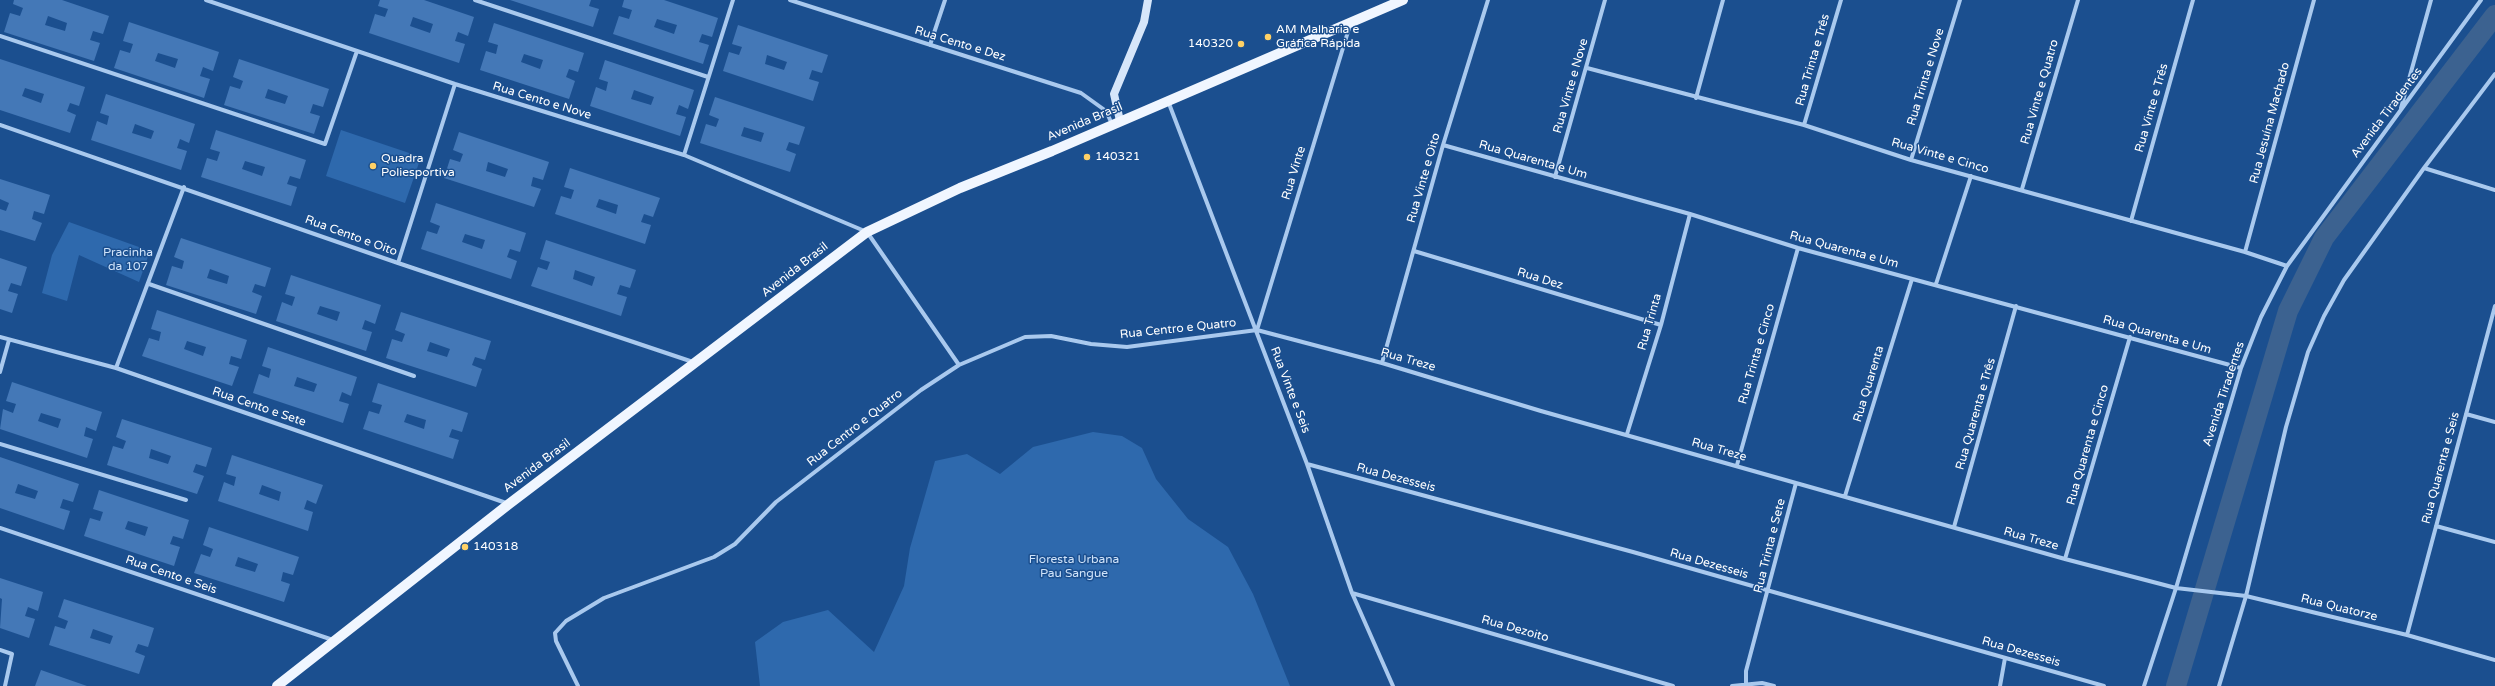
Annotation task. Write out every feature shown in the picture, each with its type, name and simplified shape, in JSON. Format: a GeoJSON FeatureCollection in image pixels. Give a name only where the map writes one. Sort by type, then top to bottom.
{"type":"FeatureCollection","features":[{"type":"Feature","properties":{"kind":"main road","name":"Avenida Brasil"},"geometry":{"type":"LineString","coordinates":[[277,686],[509,504],[867,232],[960,188],[1403,0]]}},
{"type":"Feature","properties":{"kind":"street","name":"Rua Cento e Nove"},"geometry":{"type":"LineString","coordinates":[[206,0],[455,84],[684,155],[867,232]]}},
{"type":"Feature","properties":{"kind":"street"},"geometry":{"type":"LineString","coordinates":[[475,0],[708,78]]}},
{"type":"Feature","properties":{"kind":"street"},"geometry":{"type":"LineString","coordinates":[[684,155],[733,0]]}},
{"type":"Feature","properties":{"kind":"street","name":"Rua Cento e Dez"},"geometry":{"type":"LineString","coordinates":[[790,0],[1081,93],[1106,111],[1116,123]]}},
{"type":"Feature","properties":{"kind":"street"},"geometry":{"type":"LineString","coordinates":[[930,45],[945,0]]}},
{"type":"Feature","properties":{"kind":"street"},"geometry":{"type":"LineString","coordinates":[[1116,123],[1114,94],[1144,22],[1148,0]]}},
{"type":"Feature","properties":{"kind":"street","name":"Rua Vinte e Oito"},"geometry":{"type":"LineString","coordinates":[[1382,363],[1443,145],[1488,0]]}},
{"type":"Feature","properties":{"kind":"street","name":"Rua Vinte e Nove"},"geometry":{"type":"LineString","coordinates":[[1555,177],[1606,0]]}},
{"type":"Feature","properties":{"kind":"street"},"geometry":{"type":"LineString","coordinates":[[1696,98],[1723,0]]}},
{"type":"Feature","properties":{"kind":"street","name":"Rua Trinta e Três"},"geometry":{"type":"LineString","coordinates":[[1804,125],[1841,0]]}},
{"type":"Feature","properties":{"kind":"street","name":"Rua Trinta e Nove"},"geometry":{"type":"LineString","coordinates":[[1911,160],[1960,0]]}},
{"type":"Feature","properties":{"kind":"street","name":"Rua Vinte e Quatro"},"geometry":{"type":"LineString","coordinates":[[2022,189],[2078,0]]}},
{"type":"Feature","properties":{"kind":"street","name":"Rua Vinte e Três"},"geometry":{"type":"LineString","coordinates":[[2130,221],[2193,0]]}},
{"type":"Feature","properties":{"kind":"street","name":"Rua Jesuína Machado"},"geometry":{"type":"LineString","coordinates":[[2245,252],[2314,0]]}},
{"type":"Feature","properties":{"kind":"street"},"geometry":{"type":"LineString","coordinates":[[2400,110],[2431,0]]}},
{"type":"Feature","properties":{"kind":"street","name":"Avenida Tiradentes"},"geometry":{"type":"LineString","coordinates":[[2144,686],[2176,588],[2241,368],[2261,317],[2287,266],[2481,0]]}},
{"type":"Feature","properties":{"kind":"street","name":"Rua Vinte"},"geometry":{"type":"LineString","coordinates":[[1257,330],[1351,22]]}},
{"type":"Feature","properties":{"kind":"street"},"geometry":{"type":"LineString","coordinates":[[0,36],[325,144],[357,51]]}},
{"type":"Feature","properties":{"kind":"street","name":"Rua Vinte e Cinco"},"geometry":{"type":"LineString","coordinates":[[1587,68],[1696,98],[1804,125],[1911,160],[2022,189],[2130,221],[2245,252],[2287,266]]}},
{"type":"Feature","properties":{"kind":"street"},"geometry":{"type":"LineString","coordinates":[[2219,686],[2246,596],[2286,427],[2308,352],[2324,316],[2344,280],[2424,168],[2495,74]]}},
{"type":"Feature","properties":{"kind":"street"},"geometry":{"type":"LineString","coordinates":[[398,264],[455,84]]}},
{"type":"Feature","properties":{"kind":"street","name":"Rua Vinte e Seis"},"geometry":{"type":"LineString","coordinates":[[1167,100],[1257,330],[1307,464],[1352,593],[1393,686]]}},
{"type":"Feature","properties":{"kind":"street","name":"Rua Cento e Oito"},"geometry":{"type":"LineString","coordinates":[[0,125],[184,187],[398,264],[696,362]]}},
{"type":"Feature","properties":{"kind":"street","name":"Rua Quarenta e Um"},"geometry":{"type":"LineString","coordinates":[[1443,145],[1690,214],[1798,248],[1912,279],[1936,284],[2241,368]]}},
{"type":"Feature","properties":{"kind":"street"},"geometry":{"type":"LineString","coordinates":[[2424,168],[2495,190]]}},
{"type":"Feature","properties":{"kind":"street"},"geometry":{"type":"LineString","coordinates":[[1936,284],[1971,176]]}},
{"type":"Feature","properties":{"kind":"street"},"geometry":{"type":"LineString","coordinates":[[116,368],[149,284],[184,187]]}},
{"type":"Feature","properties":{"kind":"street","name":"Rua Trinta"},"geometry":{"type":"LineString","coordinates":[[1626,434],[1661,325],[1690,214]]}},
{"type":"Feature","properties":{"kind":"street"},"geometry":{"type":"LineString","coordinates":[[867,232],[959,365]]}},
{"type":"Feature","properties":{"kind":"street","name":"Rua Trinta e Cinco"},"geometry":{"type":"LineString","coordinates":[[1737,465],[1798,248]]}},
{"type":"Feature","properties":{"kind":"street","name":"Rua Dez"},"geometry":{"type":"LineString","coordinates":[[1414,251],[1661,325]]}},
{"type":"Feature","properties":{"kind":"street","name":"Rua Quarenta"},"geometry":{"type":"LineString","coordinates":[[1845,496],[1912,279]]}},
{"type":"Feature","properties":{"kind":"street"},"geometry":{"type":"LineString","coordinates":[[149,284],[414,376]]}},
{"type":"Feature","properties":{"kind":"street","name":"Rua Quarenta e Três"},"geometry":{"type":"LineString","coordinates":[[1954,527],[2016,306]]}},
{"type":"Feature","properties":{"kind":"street","name":"Rua Quarenta e Seis"},"geometry":{"type":"LineString","coordinates":[[2407,635],[2495,306]]}},
{"type":"Feature","properties":{"kind":"street","name":"Rua Treze"},"geometry":{"type":"LineString","coordinates":[[1257,330],[1382,363],[2065,559],[2176,588]]}},
{"type":"Feature","properties":{"kind":"street","name":"Rua Centro e Quatro"},"geometry":{"type":"LineString","coordinates":[[578,686],[556,641],[555,634],[566,620],[604,598],[714,557],[729,547],[776,502],[921,390],[959,365],[1025,338],[1051,336],[1091,344],[1127,347],[1257,330]]}},
{"type":"Feature","properties":{"kind":"street","name":"Rua Cento e Sete"},"geometry":{"type":"LineString","coordinates":[[0,337],[116,368],[509,504]]}},
{"type":"Feature","properties":{"kind":"street","name":"Rua Quarenta e Cinco"},"geometry":{"type":"LineString","coordinates":[[2065,559],[2130,338]]}},
{"type":"Feature","properties":{"kind":"street"},"geometry":{"type":"LineString","coordinates":[[0,372],[9,340]]}},
{"type":"Feature","properties":{"kind":"street"},"geometry":{"type":"LineString","coordinates":[[2466,414],[2495,422]]}},
{"type":"Feature","properties":{"kind":"street"},"geometry":{"type":"LineString","coordinates":[[0,444],[186,500]]}},
{"type":"Feature","properties":{"kind":"street","name":"Rua Dezesseis"},"geometry":{"type":"LineString","coordinates":[[1307,464],[1633,552],[2104,686]]}},
{"type":"Feature","properties":{"kind":"street","name":"Rua Trinta e Sete"},"geometry":{"type":"LineString","coordinates":[[1746,685],[1746,671],[1796,483]]}},
{"type":"Feature","properties":{"kind":"street"},"geometry":{"type":"LineString","coordinates":[[2436,526],[2495,542]]}},
{"type":"Feature","properties":{"kind":"street","name":"Rua Cento e Seis"},"geometry":{"type":"LineString","coordinates":[[0,528],[335,641]]}},
{"type":"Feature","properties":{"kind":"street","name":"Rua Quatorze"},"geometry":{"type":"LineString","coordinates":[[2176,588],[2246,596],[2407,635],[2495,660]]}},
{"type":"Feature","properties":{"kind":"street","name":"Rua Dezoito"},"geometry":{"type":"LineString","coordinates":[[1352,593],[1673,686]]}},
{"type":"Feature","properties":{"kind":"street"},"geometry":{"type":"LineString","coordinates":[[0,650],[12,654],[5,686]]}},
{"type":"Feature","properties":{"kind":"street"},"geometry":{"type":"LineString","coordinates":[[2000,686],[2005,658]]}},
{"type":"Feature","properties":{"kind":"street"},"geometry":{"type":"LineString","coordinates":[[1732,686],[1774,686]]}},
{"type":"Feature","properties":{"kind":"green space","name":"Quadra Poliesportiva"},"geometry":{"type":"Polygon","coordinates":[[[341,130],[421,157],[405,203],[326,176],[341,130]]]}},
{"type":"Feature","properties":{"kind":"green space","name":"Pracinha da 107"},"geometry":{"type":"Polygon","coordinates":[[[69,222],[150,251],[139,282],[79,255],[67,301],[42,293],[52,255],[69,222]]]}},
{"type":"Feature","properties":{"kind":"green space","name":"Floresta Urbana Pau Sangue"},"geometry":{"type":"Polygon","coordinates":[[[1093,432],[1122,436],[1142,448],[1156,479],[1188,519],[1228,547],[1253,594],[1290,686],[760,686],[755,642],[783,622],[828,610],[874,652],[904,586],[910,548],[935,461],[967,454],[1000,474],[1033,447],[1093,432]]]}},
{"type":"Feature","properties":{"kind":"building"},"geometry":{"type":"Polygon","coordinates":[[[14,0],[62,0],[109,16],[103,34],[93,31],[90,40],[100,43],[94,61],[4,32],[10,13],[20,16],[23,8],[13,4],[14,0]],[[48,16],[45,25],[65,31],[67,23],[48,16]]]}},
{"type":"Feature","properties":{"kind":"building"},"geometry":{"type":"Polygon","coordinates":[[[380,0],[424,0],[474,17],[468,36],[458,32],[455,41],[465,44],[459,63],[369,33],[375,14],[385,17],[388,9],[378,6],[380,0]],[[413,17],[410,26],[430,33],[433,24],[413,17]]]}},
{"type":"Feature","properties":{"kind":"building"},"geometry":{"type":"Polygon","coordinates":[[[510,0],[591,0],[589,6],[599,9],[593,27],[510,0]]]}},
{"type":"Feature","properties":{"kind":"building"},"geometry":{"type":"Polygon","coordinates":[[[624,0],[664,0],[718,18],[712,37],[702,34],[699,42],[709,45],[703,64],[613,34],[619,16],[629,19],[632,10],[622,7],[624,0]],[[657,19],[654,27],[674,34],[677,25],[657,19]]]}},
{"type":"Feature","properties":{"kind":"building"},"geometry":{"type":"Polygon","coordinates":[[[129,22],[219,52],[213,71],[203,67],[200,76],[210,79],[204,98],[114,68],[120,50],[130,53],[133,44],[123,41],[129,22]],[[158,53],[155,61],[175,68],[178,59],[158,53]]]}},
{"type":"Feature","properties":{"kind":"building"},"geometry":{"type":"Polygon","coordinates":[[[494,23],[584,53],[578,72],[569,69],[566,77],[575,81],[569,99],[480,70],[486,51],[496,54],[498,45],[488,42],[494,23]],[[524,54],[521,62],[540,69],[543,60],[524,54]]]}},
{"type":"Feature","properties":{"kind":"building"},"geometry":{"type":"Polygon","coordinates":[[[738,25],[828,55],[822,73],[812,70],[809,79],[819,82],[813,101],[723,71],[729,52],[739,55],[742,47],[732,44],[738,25]],[[767,55],[765,64],[784,70],[787,62],[767,55]]]}},
{"type":"Feature","properties":{"kind":"building"},"geometry":{"type":"Polygon","coordinates":[[[0,59],[85,87],[79,106],[70,103],[67,111],[76,115],[70,133],[0,110],[0,59]],[[25,88],[22,96],[41,103],[44,94],[25,88]]]}},
{"type":"Feature","properties":{"kind":"building"},"geometry":{"type":"Polygon","coordinates":[[[239,59],[329,89],[323,107],[313,104],[310,113],[320,116],[314,134],[224,105],[230,86],[240,89],[243,81],[233,77],[239,59]],[[268,89],[265,98],[285,104],[288,96],[268,89]]]}},
{"type":"Feature","properties":{"kind":"building"},"geometry":{"type":"Polygon","coordinates":[[[605,60],[694,90],[688,109],[679,105],[676,114],[686,117],[680,136],[590,106],[596,87],[606,91],[608,82],[599,79],[605,60]],[[634,90],[631,99],[651,105],[654,97],[634,90]]]}},
{"type":"Feature","properties":{"kind":"building"},"geometry":{"type":"Polygon","coordinates":[[[106,94],[195,124],[189,143],[180,139],[177,148],[187,151],[181,170],[91,140],[97,121],[107,125],[109,116],[100,113],[106,94]],[[135,124],[132,133],[151,139],[154,131],[135,124]]]}},
{"type":"Feature","properties":{"kind":"building"},"geometry":{"type":"Polygon","coordinates":[[[715,97],[805,127],[799,145],[789,142],[786,150],[796,154],[790,172],[700,143],[706,124],[716,127],[719,119],[709,115],[715,97]],[[744,127],[741,136],[761,142],[764,133],[744,127]]]}},
{"type":"Feature","properties":{"kind":"building"},"geometry":{"type":"Polygon","coordinates":[[[216,130],[306,160],[300,179],[290,176],[287,184],[297,187],[291,206],[201,177],[207,158],[217,161],[220,152],[210,149],[216,130]],[[245,161],[242,169],[262,176],[265,167],[245,161]]]}},
{"type":"Feature","properties":{"kind":"building"},"geometry":{"type":"Polygon","coordinates":[[[459,132],[549,162],[543,180],[533,177],[531,186],[541,189],[534,207],[444,178],[450,159],[460,162],[463,154],[453,150],[459,132]],[[488,162],[486,171],[505,177],[508,169],[488,162]]]}},
{"type":"Feature","properties":{"kind":"building"},"geometry":{"type":"Polygon","coordinates":[[[570,168],[660,198],[653,217],[644,214],[641,222],[651,225],[645,244],[555,214],[561,196],[571,199],[574,190],[564,187],[570,168]],[[599,199],[596,207],[616,214],[618,205],[599,199]]]}},
{"type":"Feature","properties":{"kind":"building"},"geometry":{"type":"Polygon","coordinates":[[[0,179],[50,195],[44,214],[34,211],[32,219],[42,223],[35,241],[0,230],[0,209],[6,211],[9,203],[0,199],[0,179]]]}},
{"type":"Feature","properties":{"kind":"building"},"geometry":{"type":"Polygon","coordinates":[[[436,203],[526,233],[520,252],[510,249],[507,257],[517,261],[511,279],[421,249],[427,231],[437,234],[440,226],[430,222],[436,203]],[[465,234],[462,242],[482,249],[485,240],[465,234]]]}},
{"type":"Feature","properties":{"kind":"building"},"geometry":{"type":"Polygon","coordinates":[[[181,238],[271,268],[265,287],[255,284],[252,292],[262,296],[256,314],[166,285],[172,266],[182,269],[184,261],[174,257],[181,238]],[[210,269],[207,278],[227,284],[229,276],[210,269]]]}},
{"type":"Feature","properties":{"kind":"building"},"geometry":{"type":"Polygon","coordinates":[[[546,240],[636,270],[630,288],[620,285],[617,294],[627,297],[621,316],[531,286],[538,267],[547,270],[550,262],[540,259],[546,240]],[[575,270],[573,279],[592,286],[595,277],[575,270]]]}},
{"type":"Feature","properties":{"kind":"building"},"geometry":{"type":"Polygon","coordinates":[[[0,258],[27,267],[21,286],[11,283],[8,291],[18,294],[12,313],[0,309],[0,258]]]}},
{"type":"Feature","properties":{"kind":"building"},"geometry":{"type":"Polygon","coordinates":[[[291,275],[381,305],[375,324],[365,320],[362,329],[372,332],[366,351],[276,321],[282,302],[292,306],[295,297],[285,294],[291,275]],[[320,306],[317,314],[337,321],[340,312],[320,306]]]}},
{"type":"Feature","properties":{"kind":"building"},"geometry":{"type":"Polygon","coordinates":[[[157,310],[247,340],[241,359],[231,356],[229,364],[239,367],[232,386],[142,356],[149,338],[159,341],[161,332],[151,329],[157,310]],[[187,341],[184,349],[203,356],[206,347],[187,341]]]}},
{"type":"Feature","properties":{"kind":"building"},"geometry":{"type":"Polygon","coordinates":[[[401,312],[491,341],[485,360],[475,357],[472,365],[482,369],[476,387],[386,358],[392,339],[402,342],[405,334],[395,330],[401,312]],[[430,342],[427,351],[447,357],[450,349],[430,342]]]}},
{"type":"Feature","properties":{"kind":"building"},"geometry":{"type":"Polygon","coordinates":[[[268,347],[357,377],[351,396],[342,392],[339,401],[349,404],[343,423],[253,393],[259,374],[269,378],[271,369],[262,366],[268,347]],[[297,377],[294,386],[314,392],[317,384],[297,377]]]}},
{"type":"Feature","properties":{"kind":"building"},"geometry":{"type":"Polygon","coordinates":[[[12,382],[102,412],[96,431],[86,427],[84,436],[93,439],[87,458],[0,429],[3,409],[13,413],[16,404],[6,401],[12,382]],[[41,413],[38,421],[58,428],[61,419],[41,413]]]}},
{"type":"Feature","properties":{"kind":"building"},"geometry":{"type":"Polygon","coordinates":[[[378,383],[468,413],[462,432],[452,429],[449,437],[459,440],[453,459],[363,429],[369,411],[379,414],[382,405],[372,402],[378,383]],[[407,414],[404,422],[424,429],[426,420],[407,414]]]}},
{"type":"Feature","properties":{"kind":"building"},"geometry":{"type":"Polygon","coordinates":[[[122,419],[212,448],[206,467],[196,464],[193,472],[204,476],[197,494],[107,465],[113,446],[123,449],[126,441],[116,437],[122,419]],[[151,449],[149,458],[168,464],[171,456],[151,449]]]}},
{"type":"Feature","properties":{"kind":"building"},"geometry":{"type":"Polygon","coordinates":[[[232,455],[323,485],[316,504],[307,500],[304,509],[313,512],[308,531],[218,501],[224,482],[234,486],[236,477],[226,474],[232,455]],[[262,485],[259,494],[279,501],[281,492],[262,485]]]}},
{"type":"Feature","properties":{"kind":"building"},"geometry":{"type":"Polygon","coordinates":[[[0,457],[79,484],[73,502],[63,499],[60,508],[70,511],[64,530],[0,508],[0,457]],[[18,484],[15,493],[35,499],[38,491],[18,484]]]}},
{"type":"Feature","properties":{"kind":"building"},"geometry":{"type":"Polygon","coordinates":[[[99,490],[189,520],[183,539],[173,536],[170,544],[180,547],[174,566],[84,536],[90,518],[100,521],[103,512],[93,509],[99,490]],[[128,521],[125,529],[145,536],[148,527],[128,521]]]}},
{"type":"Feature","properties":{"kind":"building"},"geometry":{"type":"Polygon","coordinates":[[[209,527],[299,557],[293,575],[283,572],[281,581],[290,584],[284,602],[194,573],[201,554],[210,557],[213,549],[203,545],[209,527]],[[238,557],[235,566],[255,572],[258,564],[238,557]]]}},
{"type":"Feature","properties":{"kind":"building"},"geometry":{"type":"Polygon","coordinates":[[[0,578],[43,592],[38,611],[28,607],[25,616],[35,619],[29,638],[0,628],[2,599],[0,598],[0,578]]]}},
{"type":"Feature","properties":{"kind":"building"},"geometry":{"type":"Polygon","coordinates":[[[64,599],[154,628],[148,647],[138,644],[135,652],[145,656],[139,674],[49,645],[55,626],[65,629],[68,621],[58,617],[64,599]],[[93,629],[90,638],[110,644],[113,636],[93,629]]]}},
{"type":"Feature","properties":{"kind":"building"},"geometry":{"type":"Polygon","coordinates":[[[41,670],[87,686],[35,686],[41,670]]]}},
{"type":"Feature","properties":{"kind":"waterway"},"geometry":{"type":"LineString","coordinates":[[2176,686],[2288,311],[2324,238],[2495,15]]}},
{"type":"Feature","properties":{"kind":"place","name":"AM Malharia e Gráfica Rápida"},"geometry":{"type":"Point","coordinates":[1268,37]}},
{"type":"Feature","properties":{"kind":"place","name":"140320"},"geometry":{"type":"Point","coordinates":[1241,44]}},
{"type":"Feature","properties":{"kind":"place","name":"140321"},"geometry":{"type":"Point","coordinates":[1087,157]}},
{"type":"Feature","properties":{"kind":"place","name":"Quadra Poliesportiva"},"geometry":{"type":"Point","coordinates":[373,166]}},
{"type":"Feature","properties":{"kind":"place","name":"140318"},"geometry":{"type":"Point","coordinates":[465,547]}}]}
